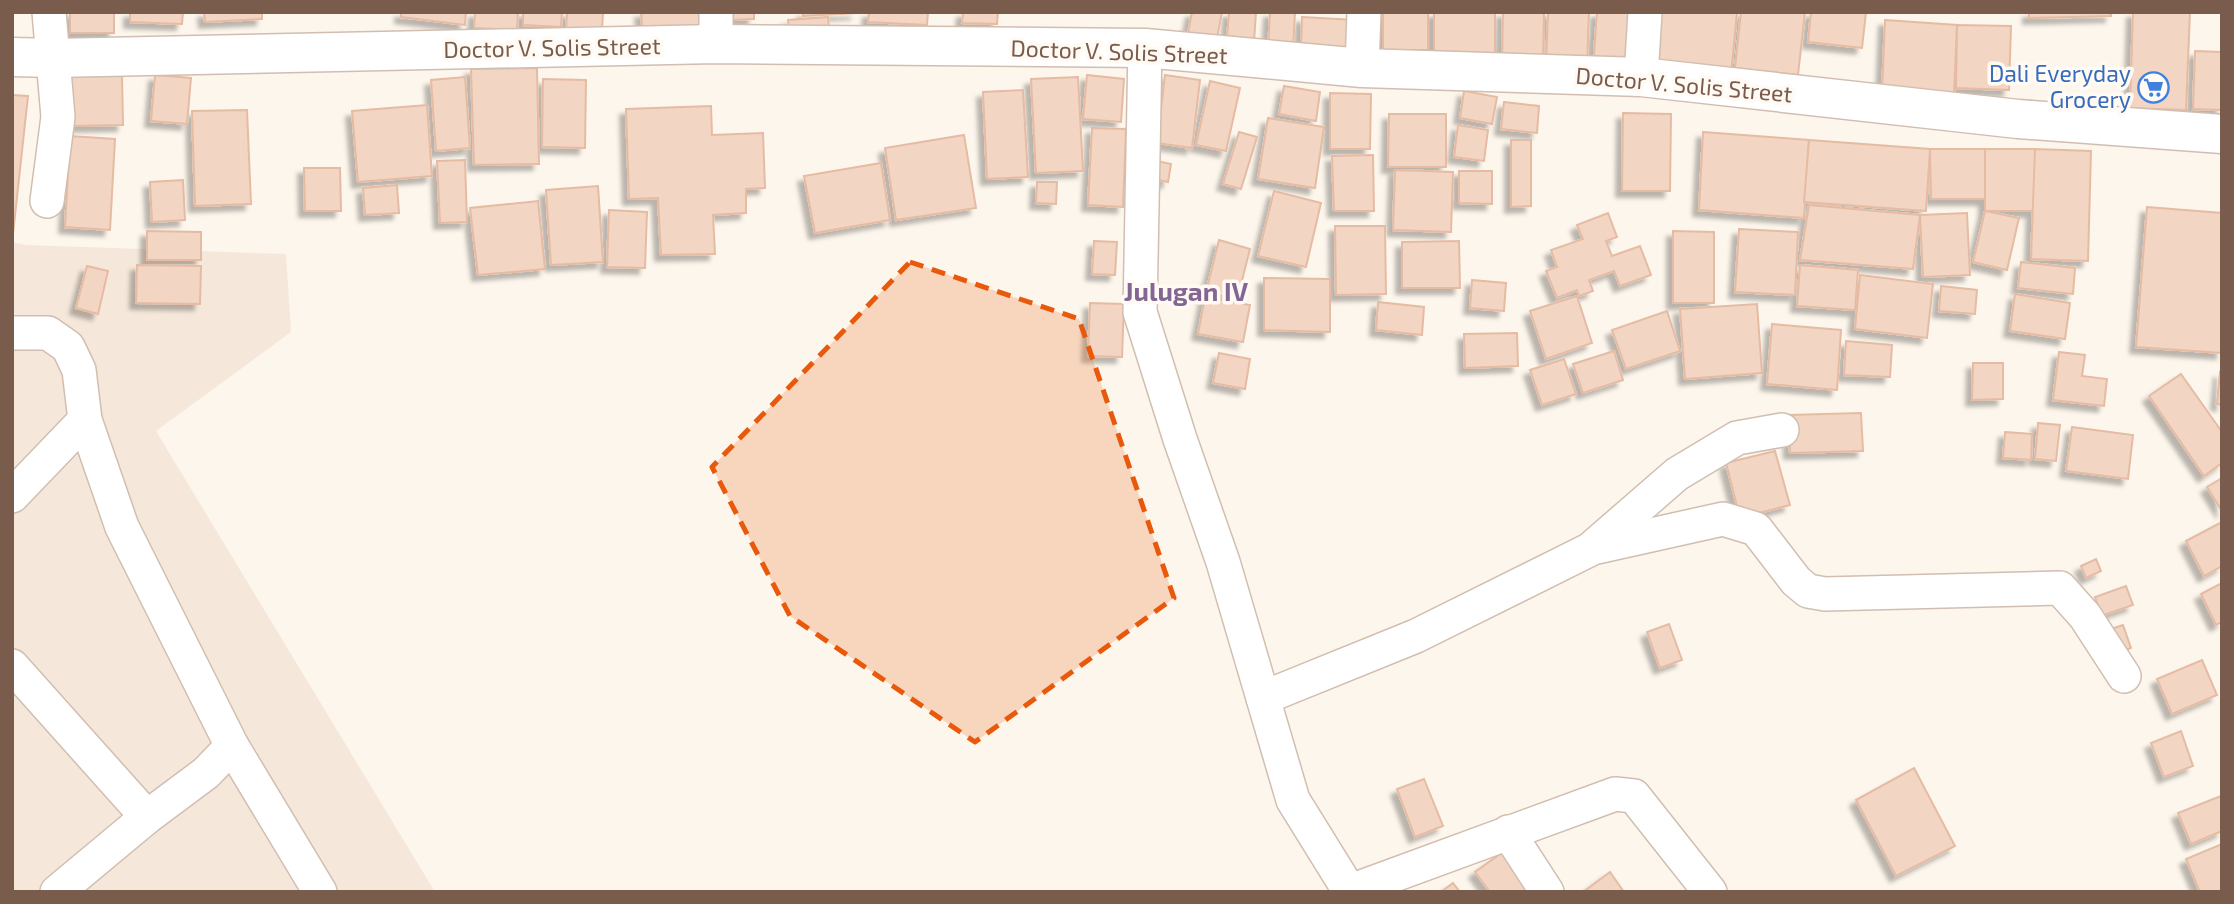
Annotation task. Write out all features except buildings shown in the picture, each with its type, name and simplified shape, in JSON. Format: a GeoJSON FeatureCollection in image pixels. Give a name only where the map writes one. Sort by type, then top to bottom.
{"type":"FeatureCollection","features":[{"type":"Feature","properties":{"kind":"street"},"geometry":{"type":"LineString","coordinates":[[47,201],[58,117],[49,12]]}},
{"type":"Feature","properties":{"kind":"street"},"geometry":{"type":"LineString","coordinates":[[1362,68],[1364,12]]}},
{"type":"Feature","properties":{"kind":"street"},"geometry":{"type":"LineString","coordinates":[[1641,77],[1645,12]]}},
{"type":"Feature","properties":{"kind":"street","name":"Doctor V. Solis Street"},"geometry":{"type":"LineString","coordinates":[[12,57],[54,58],[716,28],[1145,48],[1362,68],[1641,77],[2018,119],[2222,134]]}},
{"type":"Feature","properties":{"kind":"street"},"geometry":{"type":"LineString","coordinates":[[1145,48],[1140,312],[1223,562],[1293,800],[1349,892],[1615,794],[1634,796],[1710,892]]}},
{"type":"Feature","properties":{"kind":"street"},"geometry":{"type":"LineString","coordinates":[[12,333],[48,333],[68,347],[79,370],[85,419],[122,527],[232,746],[320,892]]}},
{"type":"Feature","properties":{"kind":"street"},"geometry":{"type":"LineString","coordinates":[[12,496],[85,419]]}},
{"type":"Feature","properties":{"kind":"street"},"geometry":{"type":"LineString","coordinates":[[1592,548],[1677,474],[1737,438],[1782,430]]}},
{"type":"Feature","properties":{"kind":"street"},"geometry":{"type":"LineString","coordinates":[[1263,698],[1416,636],[1592,548],[1723,519],[1756,529],[1796,581],[1808,591],[1825,594],[2060,588],[2085,616],[2124,676]]}},
{"type":"Feature","properties":{"kind":"street"},"geometry":{"type":"LineString","coordinates":[[12,666],[147,817]]}},
{"type":"Feature","properties":{"kind":"street"},"geometry":{"type":"LineString","coordinates":[[57,892],[147,817],[206,773],[232,746]]}},
{"type":"Feature","properties":{"kind":"street"},"geometry":{"type":"LineString","coordinates":[[1508,832],[1547,892]]}},
{"type":"Feature","properties":{"kind":"highlighted area"},"geometry":{"type":"Polygon","coordinates":[[[910,262],[1079,319],[1174,598],[975,742],[790,616],[712,467],[910,262]]]}},
{"type":"Feature","properties":{"kind":"shaded area"},"geometry":{"type":"Polygon","coordinates":[[[12,242],[26,245],[286,254],[291,332],[156,431],[435,892],[12,892],[12,242]]]}},
{"type":"Feature","properties":{"kind":"place","name":"Dali Everyday Grocery"},"geometry":{"type":"Point","coordinates":[2154,87]}},
{"type":"Feature","properties":{"kind":"district","name":"Julugan IV"},"geometry":{"type":"Point","coordinates":[1186,292]}}]}
